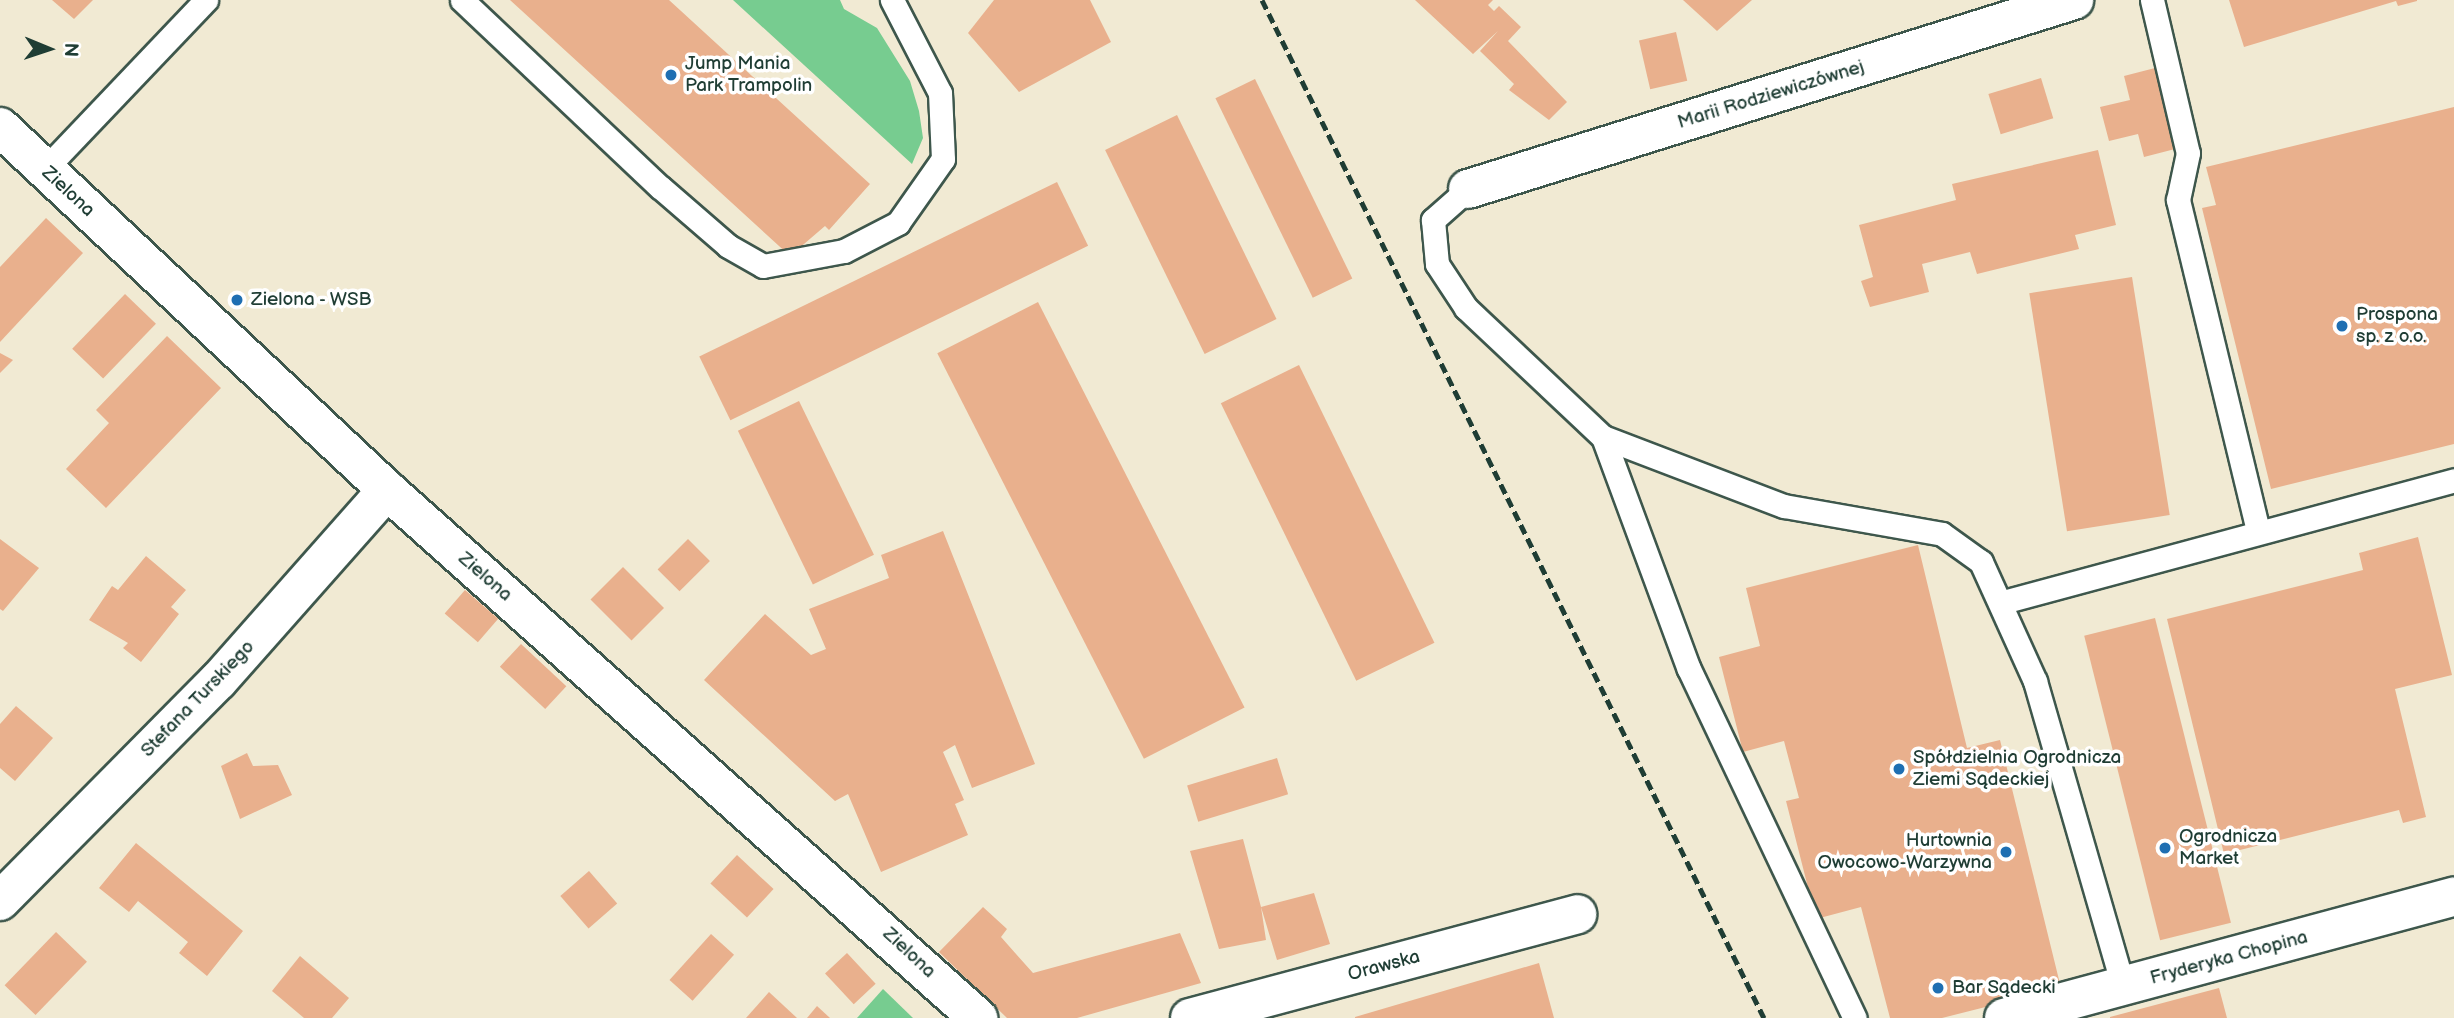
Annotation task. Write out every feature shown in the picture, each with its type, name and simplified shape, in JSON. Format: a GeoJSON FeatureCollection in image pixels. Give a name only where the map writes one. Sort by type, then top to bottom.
{"type":"FeatureCollection","features":[{"type":"Feature","properties":{"kind":"street","name":"Marii Rodziewiczównej"},"geometry":{"type":"LineString","coordinates":[[1468,189],[2050,3]]}},
{"type":"Feature","properties":{"kind":"street","name":"Zielona"},"geometry":{"type":"LineString","coordinates":[[0,127],[387,490],[978,1018]]}},
{"type":"Feature","properties":{"kind":"street","name":"Stefana Turskiego"},"geometry":{"type":"LineString","coordinates":[[0,901],[218,681],[387,490]]}},
{"type":"Feature","properties":{"kind":"street","name":"Fryderyka Chopina"},"geometry":{"type":"LineString","coordinates":[[2004,1018],[2454,897]]}},
{"type":"Feature","properties":{"kind":"street","name":"Orawska"},"geometry":{"type":"LineString","coordinates":[[1190,1018],[1577,914]]}},
{"type":"Feature","properties":{"kind":"lane"},"geometry":{"type":"LineString","coordinates":[[44,170],[206,0]]}},
{"type":"Feature","properties":{"kind":"lane"},"geometry":{"type":"LineString","coordinates":[[462,0],[660,187],[728,246],[763,266],[844,250],[898,223],[943,159],[940,93],[892,0]]}},
{"type":"Feature","properties":{"kind":"lane"},"geometry":{"type":"LineString","coordinates":[[2152,0],[2188,153],[2178,200],[2258,530]]}},
{"type":"Feature","properties":{"kind":"lane"},"geometry":{"type":"LineString","coordinates":[[1468,189],[1433,220],[1437,264],[1466,308],[1603,437],[1784,506],[1942,534],[1981,562],[2003,602],[2064,768],[2123,986]]}},
{"type":"Feature","properties":{"kind":"lane"},"geometry":{"type":"LineString","coordinates":[[1603,437],[1689,669],[1855,1018]]}},
{"type":"Feature","properties":{"kind":"lane"},"geometry":{"type":"LineString","coordinates":[[2003,602],[2258,530],[2454,480]]}},
{"type":"Feature","properties":{"kind":"green space"},"geometry":{"type":"Polygon","coordinates":[[[733,0],[840,0],[844,9],[877,28],[910,81],[919,111],[923,138],[912,164],[733,0]]]}},
{"type":"Feature","properties":{"kind":"green space"},"geometry":{"type":"Polygon","coordinates":[[[883,989],[913,1018],[857,1018],[883,989]]]}},
{"type":"Feature","properties":{"kind":"building"},"geometry":{"type":"Polygon","coordinates":[[[52,0],[93,0],[74,19],[52,0]]]}},
{"type":"Feature","properties":{"kind":"building","name":"Jump Mania Park Trampolin"},"geometry":{"type":"Polygon","coordinates":[[[510,0],[669,0],[870,184],[829,230],[825,226],[790,256],[510,0]]]}},
{"type":"Feature","properties":{"kind":"building"},"geometry":{"type":"Polygon","coordinates":[[[994,0],[1090,0],[1111,42],[1019,92],[968,33],[994,0]]]}},
{"type":"Feature","properties":{"kind":"building"},"geometry":{"type":"Polygon","coordinates":[[[1415,0],[1493,0],[1488,5],[1494,11],[1499,6],[1521,27],[1508,41],[1567,102],[1549,120],[1509,90],[1514,84],[1480,51],[1498,31],[1473,54],[1415,0]]]}},
{"type":"Feature","properties":{"kind":"building"},"geometry":{"type":"Polygon","coordinates":[[[1683,0],[1752,0],[1717,31],[1683,0]]]}},
{"type":"Feature","properties":{"kind":"building"},"geometry":{"type":"Polygon","coordinates":[[[2229,0],[2417,1],[2398,6],[2396,1],[2244,47],[2229,0]]]}},
{"type":"Feature","properties":{"kind":"building"},"geometry":{"type":"Polygon","coordinates":[[[1676,32],[1687,81],[1650,89],[1639,41],[1676,32]]]}},
{"type":"Feature","properties":{"kind":"building"},"geometry":{"type":"Polygon","coordinates":[[[2155,68],[2175,149],[2144,157],[2138,134],[2109,141],[2100,107],[2130,100],[2124,76],[2155,68]]]}},
{"type":"Feature","properties":{"kind":"building"},"geometry":{"type":"Polygon","coordinates":[[[2041,78],[2053,118],[2001,134],[1988,94],[2041,78]]]}},
{"type":"Feature","properties":{"kind":"building"},"geometry":{"type":"Polygon","coordinates":[[[1255,79],[1352,279],[1313,298],[1215,98],[1255,79]]]}},
{"type":"Feature","properties":{"kind":"building","name":"Prospona sp. z o.o."},"geometry":{"type":"Polygon","coordinates":[[[2454,107],[2454,444],[2271,489],[2202,208],[2216,205],[2206,167],[2454,107]]]}},
{"type":"Feature","properties":{"kind":"building"},"geometry":{"type":"Polygon","coordinates":[[[1177,115],[1277,319],[1205,354],[1105,150],[1177,115]]]}},
{"type":"Feature","properties":{"kind":"building"},"geometry":{"type":"Polygon","coordinates":[[[2098,150],[2116,225],[2075,235],[2079,249],[1977,274],[1970,252],[1922,264],[1929,292],[1870,307],[1861,281],[1873,277],[1859,225],[1956,200],[1952,184],[2098,150]]]}},
{"type":"Feature","properties":{"kind":"building"},"geometry":{"type":"Polygon","coordinates":[[[1057,182],[1088,246],[730,420],[699,356],[1057,182]]]}},
{"type":"Feature","properties":{"kind":"building"},"geometry":{"type":"Polygon","coordinates":[[[46,218],[83,253],[0,342],[0,267],[46,218]]]}},
{"type":"Feature","properties":{"kind":"building"},"geometry":{"type":"Polygon","coordinates":[[[2132,277],[2170,515],[2067,531],[2029,293],[2132,277]]]}},
{"type":"Feature","properties":{"kind":"building"},"geometry":{"type":"Polygon","coordinates":[[[125,294],[156,324],[103,379],[72,349],[125,294]]]}},
{"type":"Feature","properties":{"kind":"building"},"geometry":{"type":"Polygon","coordinates":[[[1038,302],[1245,707],[1144,759],[937,353],[1038,302]]]}},
{"type":"Feature","properties":{"kind":"building"},"geometry":{"type":"Polygon","coordinates":[[[167,336],[221,388],[106,508],[66,469],[109,423],[96,410],[167,336]]]}},
{"type":"Feature","properties":{"kind":"building"},"geometry":{"type":"Polygon","coordinates":[[[0,353],[13,360],[0,373],[0,353]]]}},
{"type":"Feature","properties":{"kind":"building"},"geometry":{"type":"Polygon","coordinates":[[[1299,365],[1434,643],[1356,681],[1221,403],[1299,365]]]}},
{"type":"Feature","properties":{"kind":"building"},"geometry":{"type":"Polygon","coordinates":[[[799,401],[874,555],[813,585],[738,431],[799,401]]]}},
{"type":"Feature","properties":{"kind":"building"},"geometry":{"type":"Polygon","coordinates":[[[943,531],[1035,764],[972,788],[955,745],[943,752],[964,800],[955,804],[968,835],[881,872],[848,794],[835,801],[704,680],[765,614],[811,655],[826,649],[809,609],[889,578],[881,555],[943,531]]]}},
{"type":"Feature","properties":{"kind":"building"},"geometry":{"type":"Polygon","coordinates":[[[2418,537],[2452,675],[2395,689],[2426,817],[2403,823],[2399,810],[2224,854],[2167,619],[2363,570],[2359,553],[2418,537]]]}},
{"type":"Feature","properties":{"kind":"building"},"geometry":{"type":"Polygon","coordinates":[[[0,539],[39,568],[3,611],[0,609],[0,539]]]}},
{"type":"Feature","properties":{"kind":"building"},"geometry":{"type":"Polygon","coordinates":[[[688,539],[710,561],[680,591],[658,569],[688,539]]]}},
{"type":"Feature","properties":{"kind":"building","name":"Spółdzielnia Ogrodnicza Ziemi Sądeckiej"},"geometry":{"type":"Polygon","coordinates":[[[1918,545],[1967,748],[2000,740],[2061,988],[1942,1018],[1890,1018],[1861,907],[1816,919],[1786,801],[1799,798],[1784,741],[1743,752],[1719,657],[1760,646],[1746,588],[1918,545]]]}},
{"type":"Feature","properties":{"kind":"building"},"geometry":{"type":"Polygon","coordinates":[[[146,556],[186,590],[171,607],[179,614],[141,662],[123,648],[128,643],[89,620],[112,586],[118,590],[146,556]]]}},
{"type":"Feature","properties":{"kind":"building"},"geometry":{"type":"Polygon","coordinates":[[[623,567],[664,608],[631,641],[590,600],[623,567]]]}},
{"type":"Feature","properties":{"kind":"building"},"geometry":{"type":"Polygon","coordinates":[[[465,590],[498,619],[478,642],[445,613],[465,590]]]}},
{"type":"Feature","properties":{"kind":"building"},"geometry":{"type":"Polygon","coordinates":[[[2155,618],[2231,923],[2160,940],[2084,636],[2155,618]]]}},
{"type":"Feature","properties":{"kind":"building"},"geometry":{"type":"Polygon","coordinates":[[[521,644],[566,686],[545,709],[500,667],[521,644]]]}},
{"type":"Feature","properties":{"kind":"building"},"geometry":{"type":"Polygon","coordinates":[[[16,706],[53,738],[15,781],[0,768],[0,724],[16,706]]]}},
{"type":"Feature","properties":{"kind":"building"},"geometry":{"type":"Polygon","coordinates":[[[247,753],[253,766],[278,765],[292,795],[240,819],[221,766],[247,753]]]}},
{"type":"Feature","properties":{"kind":"building"},"geometry":{"type":"Polygon","coordinates":[[[1277,758],[1288,794],[1198,822],[1187,785],[1277,758]]]}},
{"type":"Feature","properties":{"kind":"building"},"geometry":{"type":"Polygon","coordinates":[[[1243,839],[1261,907],[1266,940],[1219,949],[1190,851],[1243,839]]]}},
{"type":"Feature","properties":{"kind":"building"},"geometry":{"type":"Polygon","coordinates":[[[136,843],[243,931],[207,976],[179,953],[188,942],[138,901],[129,912],[99,888],[136,843]]]}},
{"type":"Feature","properties":{"kind":"building"},"geometry":{"type":"Polygon","coordinates":[[[737,855],[774,889],[747,918],[710,884],[737,855]]]}},
{"type":"Feature","properties":{"kind":"building"},"geometry":{"type":"Polygon","coordinates":[[[589,871],[617,903],[589,928],[560,896],[589,871]]]}},
{"type":"Feature","properties":{"kind":"building"},"geometry":{"type":"Polygon","coordinates":[[[1314,893],[1330,944],[1277,960],[1261,907],[1314,893]]]}},
{"type":"Feature","properties":{"kind":"building"},"geometry":{"type":"Polygon","coordinates":[[[983,907],[1007,929],[1001,937],[1033,973],[1180,933],[1201,983],[1077,1018],[1007,1018],[939,952],[983,907]]]}},
{"type":"Feature","properties":{"kind":"building"},"geometry":{"type":"Polygon","coordinates":[[[56,932],[87,962],[36,1015],[5,985],[56,932]]]}},
{"type":"Feature","properties":{"kind":"building"},"geometry":{"type":"Polygon","coordinates":[[[711,934],[734,955],[693,1001],[670,980],[711,934]]]}},
{"type":"Feature","properties":{"kind":"building"},"geometry":{"type":"Polygon","coordinates":[[[847,953],[876,984],[854,1004],[825,973],[847,953]]]}},
{"type":"Feature","properties":{"kind":"building"},"geometry":{"type":"Polygon","coordinates":[[[300,956],[349,998],[332,1018],[304,1018],[272,991],[300,956]]]}},
{"type":"Feature","properties":{"kind":"building"},"geometry":{"type":"Polygon","coordinates":[[[1539,963],[1554,1018],[1355,1018],[1355,1017],[1539,963]]]}},
{"type":"Feature","properties":{"kind":"building"},"geometry":{"type":"Polygon","coordinates":[[[2219,988],[2227,1018],[2110,1018],[2110,1017],[2219,988]]]}},
{"type":"Feature","properties":{"kind":"building"},"geometry":{"type":"Polygon","coordinates":[[[769,992],[797,1018],[746,1018],[769,992]]]}},
{"type":"Feature","properties":{"kind":"building"},"geometry":{"type":"Polygon","coordinates":[[[817,1006],[830,1018],[807,1018],[817,1006]]]}},
{"type":"Feature","properties":{"kind":"railway"},"geometry":{"type":"LineString","coordinates":[[1262,0],[1764,1018]]}},
{"type":"Feature","properties":{"kind":"place","name":"Jump Mania Park Trampolin"},"geometry":{"type":"Point","coordinates":[671,75]}},
{"type":"Feature","properties":{"kind":"place","name":"Zielona - WSB"},"geometry":{"type":"Point","coordinates":[237,300]}},
{"type":"Feature","properties":{"kind":"place","name":"Prospona sp. z o.o."},"geometry":{"type":"Point","coordinates":[2342,326]}},
{"type":"Feature","properties":{"kind":"place","name":"Spółdzielnia Ogrodnicza Ziemi Sądeckiej"},"geometry":{"type":"Point","coordinates":[1899,769]}},
{"type":"Feature","properties":{"kind":"place","name":"Ogrodnicza Market"},"geometry":{"type":"Point","coordinates":[2165,848]}},
{"type":"Feature","properties":{"kind":"place","name":"Hurtownia Owocowo-Warzywna"},"geometry":{"type":"Point","coordinates":[2006,852]}},
{"type":"Feature","properties":{"kind":"place","name":"Bar Sądecki"},"geometry":{"type":"Point","coordinates":[1938,988]}}]}
